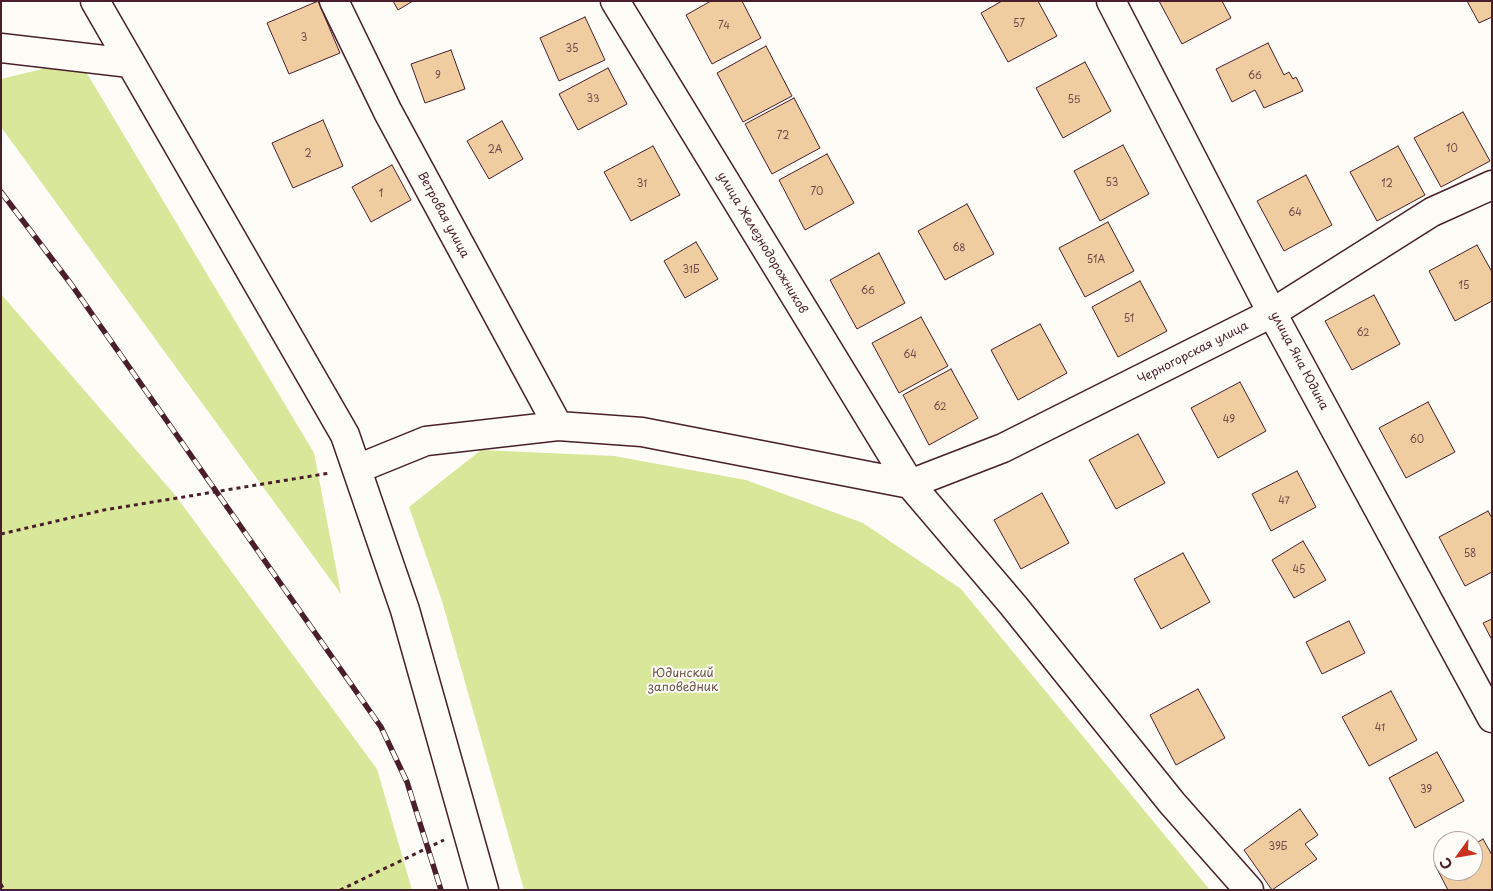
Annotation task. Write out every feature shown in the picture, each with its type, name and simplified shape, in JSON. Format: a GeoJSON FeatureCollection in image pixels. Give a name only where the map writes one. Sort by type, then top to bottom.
{"type":"FeatureCollection","features":[{"type":"Feature","properties":{"kind":"street"},"geometry":{"type":"LineString","coordinates":[[95,1],[345,435],[405,610],[484,890]]}},
{"type":"Feature","properties":{"kind":"street","name":"Ветровая улица"},"geometry":{"type":"LineString","coordinates":[[334,1],[388,112],[558,426]]}},
{"type":"Feature","properties":{"kind":"street","name":"улица Железнодорожников"},"geometry":{"type":"LineString","coordinates":[[615,1],[910,484],[1013,605],[1172,803],[1249,890]]}},
{"type":"Feature","properties":{"kind":"street","name":"улица Яна Юдина"},"geometry":{"type":"LineString","coordinates":[[1111,1],[1272,313],[1492,718]]}},
{"type":"Feature","properties":{"kind":"street"},"geometry":{"type":"LineString","coordinates":[[1,48],[130,63]]}},
{"type":"Feature","properties":{"kind":"street","name":"Черногорская улица"},"geometry":{"type":"LineString","coordinates":[[910,484],[1004,448],[1272,313],[1432,212],[1492,184]]}},
{"type":"Feature","properties":{"kind":"street"},"geometry":{"type":"LineString","coordinates":[[356,468],[426,441],[558,426],[642,432],[910,484]]}},
{"type":"Feature","properties":{"kind":"path"},"geometry":{"type":"LineString","coordinates":[[1,534],[104,510],[356,468]]}},
{"type":"Feature","properties":{"kind":"path"},"geometry":{"type":"LineString","coordinates":[[340,890],[467,829]]}},
{"type":"Feature","properties":{"kind":"path"},"geometry":{"type":"LineString","coordinates":[[1,884],[4,890]]}},
{"type":"Feature","properties":{"kind":"green space"},"geometry":{"type":"Polygon","coordinates":[[[79,60],[314,453],[341,594],[1,127],[1,79],[79,60]]]}},
{"type":"Feature","properties":{"kind":"green space"},"geometry":{"type":"Polygon","coordinates":[[[1,294],[175,495],[377,769],[412,890],[1,890],[1,294]]]}},
{"type":"Feature","properties":{"kind":"green space","name":"Юдинский заповедник"},"geometry":{"type":"Polygon","coordinates":[[[481,450],[614,456],[746,480],[863,523],[961,589],[1210,890],[524,890],[442,601],[409,507],[481,450]]]}},
{"type":"Feature","properties":{"kind":"building"},"geometry":{"type":"Polygon","coordinates":[[[318,1],[340,53],[289,74],[267,23],[318,1]]]}},
{"type":"Feature","properties":{"kind":"building"},"geometry":{"type":"Polygon","coordinates":[[[393,1],[413,1],[398,10],[393,1]]]}},
{"type":"Feature","properties":{"kind":"building"},"geometry":{"type":"Polygon","coordinates":[[[711,1],[742,1],[761,38],[712,64],[686,15],[711,1]]]}},
{"type":"Feature","properties":{"kind":"building"},"geometry":{"type":"Polygon","coordinates":[[[1002,1],[1038,1],[1057,36],[1008,62],[981,13],[1002,1]]]}},
{"type":"Feature","properties":{"kind":"building"},"geometry":{"type":"Polygon","coordinates":[[[1159,1],[1222,1],[1231,18],[1182,44],[1159,1]]]}},
{"type":"Feature","properties":{"kind":"building"},"geometry":{"type":"Polygon","coordinates":[[[1467,1],[1492,1],[1492,17],[1479,23],[1467,1]]]}},
{"type":"Feature","properties":{"kind":"building"},"geometry":{"type":"Polygon","coordinates":[[[585,17],[605,60],[559,81],[540,38],[585,17]]]}},
{"type":"Feature","properties":{"kind":"building"},"geometry":{"type":"Polygon","coordinates":[[[1268,43],[1284,75],[1289,72],[1293,79],[1296,77],[1303,91],[1264,108],[1255,90],[1232,102],[1216,69],[1268,43]]]}},
{"type":"Feature","properties":{"kind":"building"},"geometry":{"type":"Polygon","coordinates":[[[766,46],[792,96],[743,122],[717,73],[766,46]]]}},
{"type":"Feature","properties":{"kind":"building"},"geometry":{"type":"Polygon","coordinates":[[[451,50],[465,89],[425,103],[411,64],[451,50]]]}},
{"type":"Feature","properties":{"kind":"building"},"geometry":{"type":"Polygon","coordinates":[[[1085,62],[1111,111],[1063,138],[1036,88],[1085,62]]]}},
{"type":"Feature","properties":{"kind":"building"},"geometry":{"type":"Polygon","coordinates":[[[608,68],[627,104],[578,130],[559,94],[608,68]]]}},
{"type":"Feature","properties":{"kind":"building"},"geometry":{"type":"Polygon","coordinates":[[[794,98],[820,148],[772,174],[745,124],[794,98]]]}},
{"type":"Feature","properties":{"kind":"building"},"geometry":{"type":"Polygon","coordinates":[[[1463,112],[1490,161],[1441,187],[1414,138],[1463,112]]]}},
{"type":"Feature","properties":{"kind":"building"},"geometry":{"type":"Polygon","coordinates":[[[323,120],[343,166],[293,188],[272,143],[323,120]]]}},
{"type":"Feature","properties":{"kind":"building"},"geometry":{"type":"Polygon","coordinates":[[[502,121],[523,159],[489,179],[467,141],[502,121]]]}},
{"type":"Feature","properties":{"kind":"building"},"geometry":{"type":"Polygon","coordinates":[[[1123,145],[1149,194],[1100,221],[1074,171],[1123,145]]]}},
{"type":"Feature","properties":{"kind":"building"},"geometry":{"type":"Polygon","coordinates":[[[653,146],[680,195],[631,221],[604,172],[653,146]]]}},
{"type":"Feature","properties":{"kind":"building"},"geometry":{"type":"Polygon","coordinates":[[[1398,146],[1425,195],[1377,221],[1350,172],[1398,146]]]}},
{"type":"Feature","properties":{"kind":"building"},"geometry":{"type":"Polygon","coordinates":[[[827,154],[854,203],[805,230],[779,180],[827,154]]]}},
{"type":"Feature","properties":{"kind":"building"},"geometry":{"type":"Polygon","coordinates":[[[392,165],[411,200],[371,222],[352,187],[392,165]]]}},
{"type":"Feature","properties":{"kind":"building"},"geometry":{"type":"Polygon","coordinates":[[[1306,175],[1332,225],[1284,251],[1257,201],[1306,175]]]}},
{"type":"Feature","properties":{"kind":"building"},"geometry":{"type":"Polygon","coordinates":[[[967,204],[994,254],[945,280],[918,231],[967,204]]]}},
{"type":"Feature","properties":{"kind":"building"},"geometry":{"type":"Polygon","coordinates":[[[1108,222],[1134,271],[1085,297],[1059,248],[1108,222]]]}},
{"type":"Feature","properties":{"kind":"building"},"geometry":{"type":"Polygon","coordinates":[[[696,242],[718,279],[685,298],[664,261],[696,242]]]}},
{"type":"Feature","properties":{"kind":"building"},"geometry":{"type":"Polygon","coordinates":[[[1477,245],[1492,272],[1492,301],[1455,321],[1429,271],[1477,245]]]}},
{"type":"Feature","properties":{"kind":"building"},"geometry":{"type":"Polygon","coordinates":[[[879,253],[905,303],[857,329],[830,280],[879,253]]]}},
{"type":"Feature","properties":{"kind":"building"},"geometry":{"type":"Polygon","coordinates":[[[1140,281],[1167,331],[1118,357],[1092,307],[1140,281]]]}},
{"type":"Feature","properties":{"kind":"building"},"geometry":{"type":"Polygon","coordinates":[[[1374,295],[1400,344],[1352,370],[1325,321],[1374,295]]]}},
{"type":"Feature","properties":{"kind":"building"},"geometry":{"type":"Polygon","coordinates":[[[921,317],[948,366],[899,393],[872,343],[921,317]]]}},
{"type":"Feature","properties":{"kind":"building"},"geometry":{"type":"Polygon","coordinates":[[[1040,324],[1067,373],[1018,400],[991,350],[1040,324]]]}},
{"type":"Feature","properties":{"kind":"building"},"geometry":{"type":"Polygon","coordinates":[[[951,369],[978,418],[929,445],[903,395],[951,369]]]}},
{"type":"Feature","properties":{"kind":"building"},"geometry":{"type":"Polygon","coordinates":[[[1240,382],[1266,431],[1218,458],[1191,408],[1240,382]]]}},
{"type":"Feature","properties":{"kind":"building"},"geometry":{"type":"Polygon","coordinates":[[[1428,402],[1455,452],[1406,478],[1379,428],[1428,402]]]}},
{"type":"Feature","properties":{"kind":"building"},"geometry":{"type":"Polygon","coordinates":[[[1138,434],[1165,483],[1116,509],[1089,460],[1138,434]]]}},
{"type":"Feature","properties":{"kind":"building"},"geometry":{"type":"Polygon","coordinates":[[[1297,471],[1316,507],[1271,531],[1252,494],[1297,471]]]}},
{"type":"Feature","properties":{"kind":"building"},"geometry":{"type":"Polygon","coordinates":[[[1042,493],[1069,543],[1021,569],[994,520],[1042,493]]]}},
{"type":"Feature","properties":{"kind":"building"},"geometry":{"type":"Polygon","coordinates":[[[1488,511],[1492,518],[1492,572],[1465,586],[1439,537],[1488,511]]]}},
{"type":"Feature","properties":{"kind":"building"},"geometry":{"type":"Polygon","coordinates":[[[1303,541],[1326,580],[1294,598],[1272,560],[1303,541]]]}},
{"type":"Feature","properties":{"kind":"building"},"geometry":{"type":"Polygon","coordinates":[[[1183,553],[1210,602],[1161,629],[1134,579],[1183,553]]]}},
{"type":"Feature","properties":{"kind":"building"},"geometry":{"type":"Polygon","coordinates":[[[1492,619],[1492,640],[1483,623],[1492,619]]]}},
{"type":"Feature","properties":{"kind":"building"},"geometry":{"type":"Polygon","coordinates":[[[1349,621],[1365,653],[1322,674],[1306,642],[1349,621]]]}},
{"type":"Feature","properties":{"kind":"building"},"geometry":{"type":"Polygon","coordinates":[[[1198,689],[1225,738],[1176,765],[1150,715],[1198,689]]]}},
{"type":"Feature","properties":{"kind":"building"},"geometry":{"type":"Polygon","coordinates":[[[1391,691],[1417,740],[1369,766],[1342,717],[1391,691]]]}},
{"type":"Feature","properties":{"kind":"building"},"geometry":{"type":"Polygon","coordinates":[[[1437,752],[1464,801],[1415,828],[1389,778],[1437,752]]]}},
{"type":"Feature","properties":{"kind":"building"},"geometry":{"type":"Polygon","coordinates":[[[1300,809],[1318,835],[1305,844],[1317,859],[1272,890],[1244,850],[1300,809]]]}},
{"type":"Feature","properties":{"kind":"building"},"geometry":{"type":"Polygon","coordinates":[[[1483,839],[1492,855],[1492,890],[1448,890],[1443,881],[1483,881],[1483,839]]]}},
{"type":"Feature","properties":{"kind":"railway"},"geometry":{"type":"LineString","coordinates":[[1,192],[71,284],[381,727],[407,782],[441,890]]}}]}
